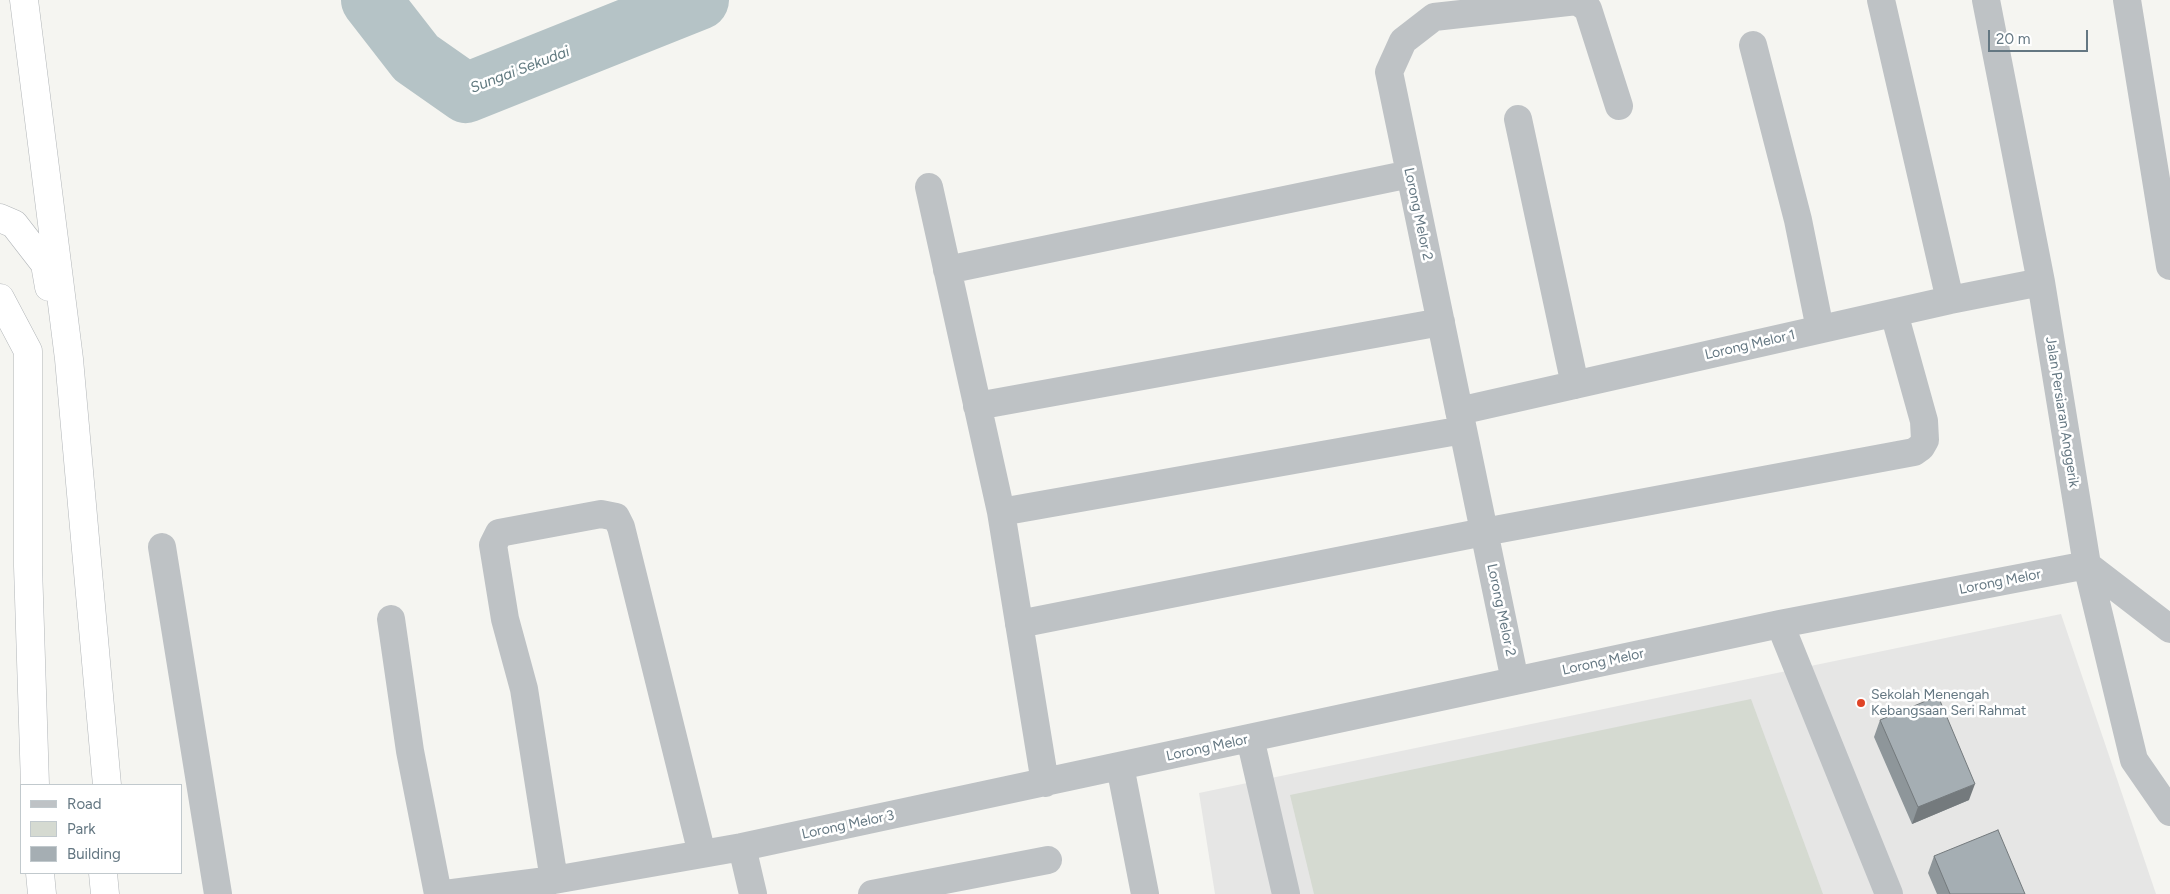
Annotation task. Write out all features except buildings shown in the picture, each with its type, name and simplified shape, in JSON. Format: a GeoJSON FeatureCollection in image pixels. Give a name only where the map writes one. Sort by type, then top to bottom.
{"type":"FeatureCollection","features":[{"type":"Feature","properties":{"kind":"highway"},"geometry":{"type":"LineString","coordinates":[[24,0],[69,359],[108,784]]}},
{"type":"Feature","properties":{"kind":"highway"},"geometry":{"type":"LineString","coordinates":[[0,218],[14,224],[45,264],[60,359],[94,784]]}},
{"type":"Feature","properties":{"kind":"highway"},"geometry":{"type":"LineString","coordinates":[[0,298],[28,352],[28,566],[35,784]]}},
{"type":"Feature","properties":{"kind":"highway"},"geometry":{"type":"LineString","coordinates":[[40,874],[42,894]]}},
{"type":"Feature","properties":{"kind":"highway"},"geometry":{"type":"LineString","coordinates":[[103,874],[105,894]]}},
{"type":"Feature","properties":{"kind":"highway"},"geometry":{"type":"LineString","coordinates":[[116,874],[118,894]]}},
{"type":"Feature","properties":{"kind":"street"},"geometry":{"type":"LineString","coordinates":[[1881,0],[1950,300]]}},
{"type":"Feature","properties":{"kind":"street","name":"Jalan Persiaran Anggerik"},"geometry":{"type":"LineString","coordinates":[[1986,0],[2041,282],[2087,565],[2134,760],[2170,812]]}},
{"type":"Feature","properties":{"kind":"street"},"geometry":{"type":"LineString","coordinates":[[2127,0],[2170,266]]}},
{"type":"Feature","properties":{"kind":"street","name":"Lorong Melor 2"},"geometry":{"type":"LineString","coordinates":[[1515,681],[1389,72],[1403,40],[1434,17],[1577,1],[1588,9],[1619,106]]}},
{"type":"Feature","properties":{"kind":"street"},"geometry":{"type":"LineString","coordinates":[[1753,45],[1798,220],[1820,329]]}},
{"type":"Feature","properties":{"kind":"street"},"geometry":{"type":"LineString","coordinates":[[1518,120],[1575,385]]}},
{"type":"Feature","properties":{"kind":"street"},"geometry":{"type":"LineString","coordinates":[[947,270],[1410,174]]}},
{"type":"Feature","properties":{"kind":"street"},"geometry":{"type":"LineString","coordinates":[[929,187],[1001,512],[1045,783]]}},
{"type":"Feature","properties":{"kind":"street","name":"Lorong Melor 1"},"geometry":{"type":"LineString","coordinates":[[1001,512],[1461,420],[1575,385],[1950,300],[2041,282]]}},
{"type":"Feature","properties":{"kind":"street"},"geometry":{"type":"LineString","coordinates":[[1019,624],[1484,532],[1914,452],[1921,447],[1925,440],[1924,421],[1894,313]]}},
{"type":"Feature","properties":{"kind":"street"},"geometry":{"type":"LineString","coordinates":[[977,406],[1441,322]]}},
{"type":"Feature","properties":{"kind":"street"},"geometry":{"type":"LineString","coordinates":[[554,880],[524,689],[505,619],[493,545],[498,533],[601,514],[616,517],[621,527],[702,854]]}},
{"type":"Feature","properties":{"kind":"street"},"geometry":{"type":"LineString","coordinates":[[162,547],[218,894]]}},
{"type":"Feature","properties":{"kind":"street"},"geometry":{"type":"LineString","coordinates":[[2087,565],[2170,629]]}},
{"type":"Feature","properties":{"kind":"street","name":"Lorong Melor"},"geometry":{"type":"LineString","coordinates":[[1120,766],[1780,624],[2087,565]]}},
{"type":"Feature","properties":{"kind":"street"},"geometry":{"type":"LineString","coordinates":[[391,619],[410,751],[438,894]]}},
{"type":"Feature","properties":{"kind":"street"},"geometry":{"type":"LineString","coordinates":[[1780,624],[1889,894]]}},
{"type":"Feature","properties":{"kind":"street"},"geometry":{"type":"LineString","coordinates":[[1250,738],[1286,894]]}},
{"type":"Feature","properties":{"kind":"street"},"geometry":{"type":"LineString","coordinates":[[1120,766],[1145,894]]}},
{"type":"Feature","properties":{"kind":"street","name":"Lorong Melor 3"},"geometry":{"type":"LineString","coordinates":[[445,894],[554,880],[742,847],[1120,766]]}},
{"type":"Feature","properties":{"kind":"street"},"geometry":{"type":"LineString","coordinates":[[742,847],[753,894]]}},
{"type":"Feature","properties":{"kind":"street"},"geometry":{"type":"LineString","coordinates":[[872,894],[1048,860]]}},
{"type":"Feature","properties":{"kind":"shaded area","name":"Sekolah Menengah Kebangsaan Seri Rahmat"},"geometry":{"type":"Polygon","coordinates":[[[2061,614],[2156,894],[1215,894],[1199,793],[2061,614]]]}},
{"type":"Feature","properties":{"kind":"green space"},"geometry":{"type":"Polygon","coordinates":[[[1751,699],[1823,894],[1314,894],[1290,795],[1751,699]]]}},
{"type":"Feature","properties":{"kind":"waterway","name":"Sungai Sekudai"},"geometry":{"type":"LineString","coordinates":[[371,0],[416,58],[466,93],[699,0]]}},
{"type":"Feature","properties":{"kind":"place","name":"Sekolah Menengah Kebangsaan Seri Rahmat"},"geometry":{"type":"Point","coordinates":[1861,703]}}]}
